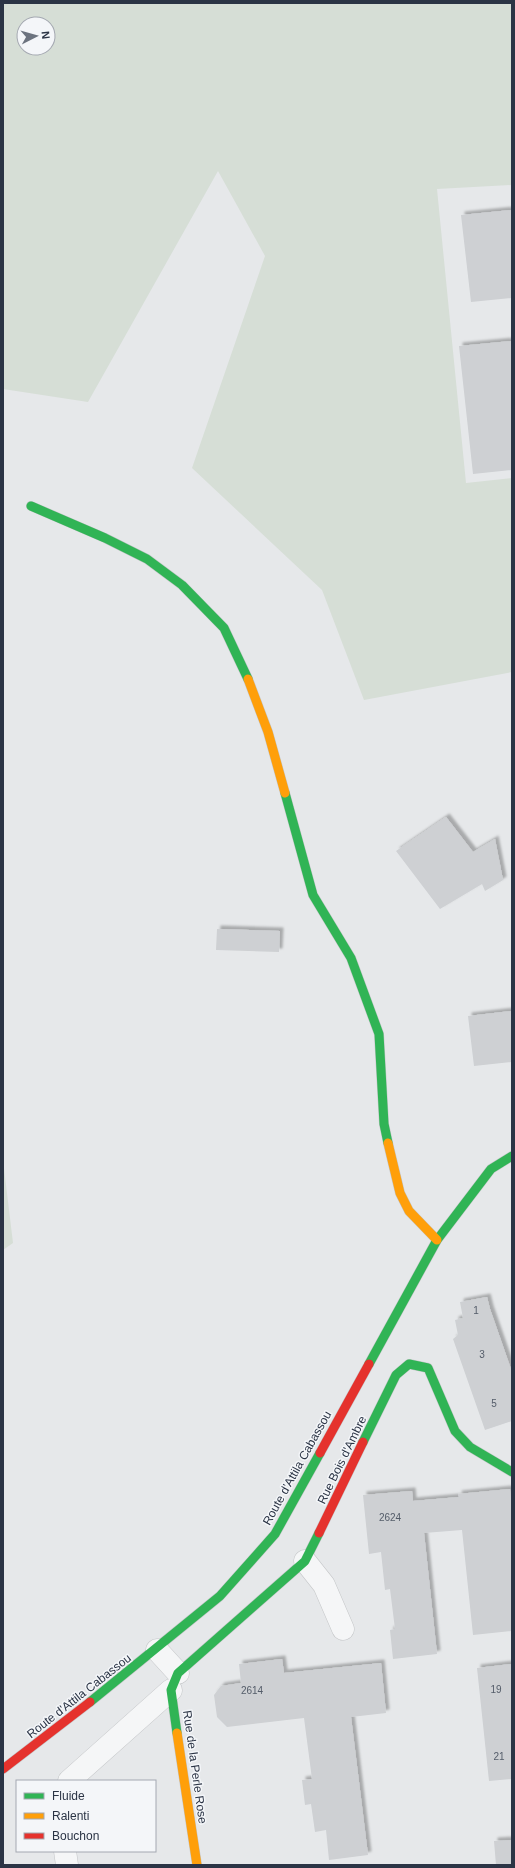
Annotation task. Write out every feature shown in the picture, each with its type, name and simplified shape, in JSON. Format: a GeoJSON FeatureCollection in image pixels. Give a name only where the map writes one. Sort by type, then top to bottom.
{"type":"FeatureCollection","features":[{"type":"Feature","properties":{"kind":"street"},"geometry":{"type":"LineString","coordinates":[[31,506],[105,538],[147,559],[182,585],[224,628],[247,675],[268,732],[313,895],[351,958],[379,1034],[384,1124],[400,1193],[409,1211],[437,1240]]}},
{"type":"Feature","properties":{"kind":"street","name":"Route d'Attila Cabassou"},"geometry":{"type":"LineString","coordinates":[[3,1769],[157,1650],[220,1596],[275,1534],[437,1240],[491,1170],[512,1156]]}},
{"type":"Feature","properties":{"kind":"street","name":"Rue Bois d'Ambre"},"geometry":{"type":"LineString","coordinates":[[174,1681],[305,1561],[396,1375],[409,1364],[428,1368],[455,1431],[470,1447],[512,1472]]}},
{"type":"Feature","properties":{"kind":"street"},"geometry":{"type":"LineString","coordinates":[[305,1561],[324,1586],[343,1629]]}},
{"type":"Feature","properties":{"kind":"street"},"geometry":{"type":"LineString","coordinates":[[70,1780],[174,1681],[157,1650]]}},
{"type":"Feature","properties":{"kind":"street","name":"Rue de la Perle Rose"},"geometry":{"type":"LineString","coordinates":[[174,1681],[197,1865]]}},
{"type":"Feature","properties":{"kind":"street"},"geometry":{"type":"LineString","coordinates":[[65,1852],[67,1865]]}},
{"type":"Feature","properties":{"kind":"shaded area"},"geometry":{"type":"Polygon","coordinates":[[[3,3],[512,3],[512,185],[437,189],[466,483],[512,478],[512,672],[364,700],[322,590],[192,468],[265,256],[218,171],[88,402],[3,389],[3,3]]]}},
{"type":"Feature","properties":{"kind":"shaded area"},"geometry":{"type":"Polygon","coordinates":[[[3,1160],[13,1243],[3,1250],[3,1160]]]}},
{"type":"Feature","properties":{"kind":"building"},"geometry":{"type":"Polygon","coordinates":[[[512,210],[512,298],[471,302],[461,215],[512,210]]]}},
{"type":"Feature","properties":{"kind":"building"},"geometry":{"type":"Polygon","coordinates":[[[512,341],[512,470],[473,474],[459,346],[512,341]]]}},
{"type":"Feature","properties":{"kind":"building"},"geometry":{"type":"Polygon","coordinates":[[[446,817],[473,852],[495,839],[503,880],[485,891],[482,884],[440,909],[396,851],[446,817]]]}},
{"type":"Feature","properties":{"kind":"building"},"geometry":{"type":"Polygon","coordinates":[[[217,929],[280,931],[279,952],[216,950],[217,929]]]}},
{"type":"Feature","properties":{"kind":"building"},"geometry":{"type":"Polygon","coordinates":[[[512,1011],[512,1062],[474,1066],[468,1016],[512,1011]]]}},
{"type":"Feature","properties":{"kind":"building"},"geometry":{"type":"Polygon","coordinates":[[[487,1297],[512,1372],[512,1421],[485,1430],[453,1339],[458,1335],[455,1320],[463,1318],[460,1302],[487,1297]]]}},
{"type":"Feature","properties":{"kind":"building"},"geometry":{"type":"Polygon","coordinates":[[[510,1489],[512,1509],[512,1631],[473,1635],[462,1530],[424,1533],[437,1654],[393,1659],[390,1630],[395,1629],[390,1589],[385,1590],[381,1552],[369,1554],[363,1495],[412,1491],[413,1501],[459,1497],[458,1494],[510,1489]]]}},
{"type":"Feature","properties":{"kind":"building"},"geometry":{"type":"Polygon","coordinates":[[[282,1659],[284,1673],[381,1663],[386,1713],[351,1717],[368,1855],[329,1860],[326,1830],[315,1832],[311,1804],[305,1805],[302,1780],[312,1779],[304,1718],[227,1727],[217,1717],[214,1695],[221,1686],[241,1683],[239,1664],[282,1659]]]}},
{"type":"Feature","properties":{"kind":"building"},"geometry":{"type":"Polygon","coordinates":[[[512,1664],[512,1779],[489,1781],[477,1668],[512,1664]]]}},
{"type":"Feature","properties":{"kind":"building"},"geometry":{"type":"Polygon","coordinates":[[[512,1840],[512,1865],[496,1865],[494,1841],[512,1840]]]}},
{"type":"Feature","properties":{"kind":"traffic: fast"},"geometry":{"type":"LineString","coordinates":[[31,506],[105,538],[147,559],[182,585],[224,628],[248,679]]}},
{"type":"Feature","properties":{"kind":"traffic: fast"},"geometry":{"type":"LineString","coordinates":[[285,793],[313,895],[351,958],[379,1034],[384,1124],[388,1143]]}},
{"type":"Feature","properties":{"kind":"traffic: fast"},"geometry":{"type":"LineString","coordinates":[[369,1364],[437,1240],[491,1169],[512,1156]]}},
{"type":"Feature","properties":{"kind":"traffic: fast"},"geometry":{"type":"LineString","coordinates":[[363,1442],[396,1375],[409,1364],[428,1368],[455,1431],[470,1447],[512,1472]]}},
{"type":"Feature","properties":{"kind":"traffic: fast"},"geometry":{"type":"LineString","coordinates":[[90,1702],[220,1596],[275,1534],[320,1453]]}},
{"type":"Feature","properties":{"kind":"traffic: fast"},"geometry":{"type":"LineString","coordinates":[[177,1733],[171,1690],[178,1673],[305,1561],[319,1533]]}},
{"type":"Feature","properties":{"kind":"traffic: slow"},"geometry":{"type":"LineString","coordinates":[[248,679],[268,732],[285,793]]}},
{"type":"Feature","properties":{"kind":"traffic: slow"},"geometry":{"type":"LineString","coordinates":[[388,1143],[400,1193],[409,1211],[437,1240]]}},
{"type":"Feature","properties":{"kind":"traffic: slow"},"geometry":{"type":"LineString","coordinates":[[177,1733],[197,1865]]}},
{"type":"Feature","properties":{"kind":"traffic: jam"},"geometry":{"type":"LineString","coordinates":[[320,1453],[369,1364]]}},
{"type":"Feature","properties":{"kind":"traffic: jam"},"geometry":{"type":"LineString","coordinates":[[319,1533],[363,1442]]}},
{"type":"Feature","properties":{"kind":"traffic: jam"},"geometry":{"type":"LineString","coordinates":[[3,1769],[90,1702]]}}]}
